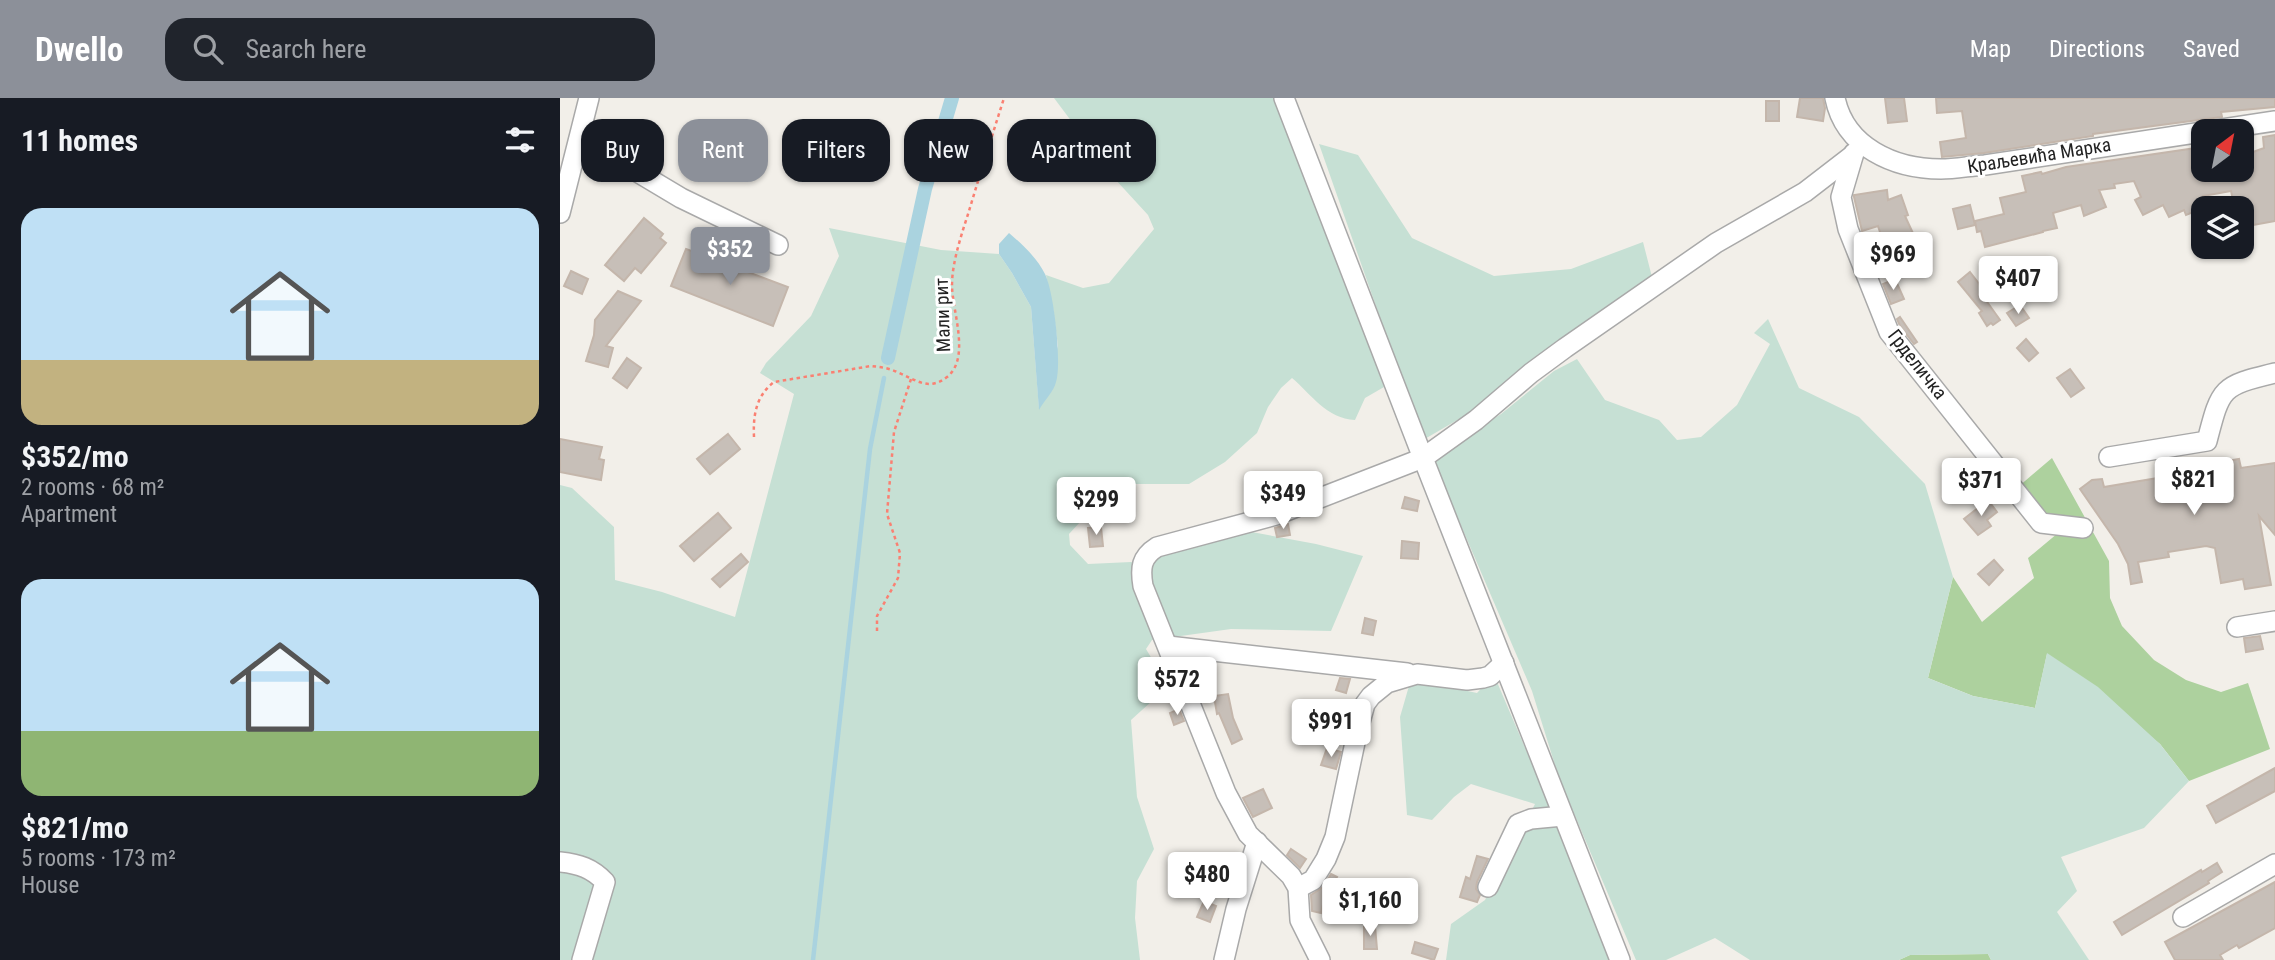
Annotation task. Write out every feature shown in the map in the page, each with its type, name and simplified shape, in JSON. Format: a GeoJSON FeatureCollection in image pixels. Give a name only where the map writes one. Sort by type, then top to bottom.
{"type":"FeatureCollection","features":[{"type":"Feature","properties":{"kind":"street"},"geometry":{"type":"LineString","coordinates":[[560,213],[571,149],[589,98]]}},
{"type":"Feature","properties":{"kind":"street"},"geometry":{"type":"LineString","coordinates":[[1284,98],[1620,960]]}},
{"type":"Feature","properties":{"kind":"street"},"geometry":{"type":"LineString","coordinates":[[1320,960],[1300,920],[1298,888],[1280,863],[1248,834],[1226,793],[1201,735],[1143,586],[1141,572],[1147,553],[1157,547],[1276,515],[1423,458],[1565,348],[1716,243],[1805,192],[1856,149],[1835,98]]}},
{"type":"Feature","properties":{"kind":"street","name":"Краљевића Марка"},"geometry":{"type":"LineString","coordinates":[[1856,149],[1908,166],[1940,169],[1985,165],[2275,121]]}},
{"type":"Feature","properties":{"kind":"street"},"geometry":{"type":"LineString","coordinates":[[571,149],[609,155],[681,198],[778,245]]}},
{"type":"Feature","properties":{"kind":"street","name":"Грделичка"},"geometry":{"type":"LineString","coordinates":[[1856,149],[1841,197],[1848,229],[1889,331],[2041,523],[2083,528]]}},
{"type":"Feature","properties":{"kind":"street"},"geometry":{"type":"LineString","coordinates":[[2109,457],[2207,441],[2217,404],[2226,391],[2238,382],[2275,373]]}},
{"type":"Feature","properties":{"kind":"street"},"geometry":{"type":"LineString","coordinates":[[2237,627],[2275,621]]}},
{"type":"Feature","properties":{"kind":"street"},"geometry":{"type":"LineString","coordinates":[[1168,646],[1466,680],[1490,676],[1504,663]]}},
{"type":"Feature","properties":{"kind":"street"},"geometry":{"type":"LineString","coordinates":[[1298,888],[1313,880],[1335,837],[1365,704],[1387,683],[1417,674]]}},
{"type":"Feature","properties":{"kind":"street"},"geometry":{"type":"LineString","coordinates":[[1489,887],[1518,824],[1531,819],[1563,817]]}},
{"type":"Feature","properties":{"kind":"street"},"geometry":{"type":"LineString","coordinates":[[1224,960],[1236,909],[1257,842]]}},
{"type":"Feature","properties":{"kind":"street"},"geometry":{"type":"LineString","coordinates":[[560,862],[584,866],[595,871],[605,882],[582,960]]}},
{"type":"Feature","properties":{"kind":"street"},"geometry":{"type":"LineString","coordinates":[[2183,917],[2275,864]]}},
{"type":"Feature","properties":{"kind":"path","name":"Мали рит"},"geometry":{"type":"LineString","coordinates":[[754,438],[754,412],[765,390],[775,382],[871,366],[897,372],[919,384],[937,383],[947,377],[958,360],[957,323],[951,282],[960,239],[1004,98]]}},
{"type":"Feature","properties":{"kind":"path"},"geometry":{"type":"LineString","coordinates":[[877,631],[877,616],[898,578],[900,553],[887,513],[894,432],[911,379]]}},
{"type":"Feature","properties":{"kind":"green space"},"geometry":{"type":"Polygon","coordinates":[[[1054,98],[1279,98],[1384,387],[1365,398],[1355,420],[1345,419],[1320,405],[1292,378],[1268,407],[1257,433],[1225,462],[1189,484],[1134,484],[1081,521],[1069,534],[1070,545],[1088,564],[1131,562],[1147,568],[1154,556],[1241,530],[1363,556],[1331,631],[1231,629],[1152,640],[1146,649],[1161,674],[1152,701],[1131,720],[1137,797],[1154,849],[1137,881],[1135,918],[1140,960],[560,960],[560,485],[572,488],[614,527],[615,580],[662,592],[735,617],[794,394],[760,373],[766,363],[811,316],[839,256],[829,228],[941,250],[999,254],[1031,307],[1039,408],[1058,346],[1046,275],[1083,288],[1109,283],[1154,229],[1148,215],[1118,182],[1156,182],[1156,119],[1070,119],[1054,98]]]}},
{"type":"Feature","properties":{"kind":"green space"},"geometry":{"type":"Polygon","coordinates":[[[1319,144],[1358,155],[1412,238],[1494,276],[1571,269],[1643,242],[1652,277],[1588,333],[1466,415],[1423,440],[1319,144]]]}},
{"type":"Feature","properties":{"kind":"green space"},"geometry":{"type":"Polygon","coordinates":[[[1768,319],[1799,388],[1859,417],[1925,484],[1953,577],[1928,678],[1973,696],[2035,708],[2047,653],[2098,687],[2160,744],[2189,781],[2144,828],[2061,857],[2077,891],[2057,912],[2089,960],[1991,960],[1988,954],[1910,955],[1899,960],[1750,960],[1715,938],[1666,960],[1636,960],[1559,778],[1532,691],[1432,458],[1501,414],[1554,371],[1577,359],[1605,400],[1659,420],[1677,440],[1701,437],[1737,405],[1770,344],[1754,333],[1768,319]]]}},
{"type":"Feature","properties":{"kind":"green space"},"geometry":{"type":"Polygon","coordinates":[[[2052,458],[2109,561],[2110,598],[2122,626],[2154,660],[2186,680],[2221,692],[2248,683],[2270,749],[2189,781],[2160,744],[2047,654],[2035,708],[1973,696],[1928,678],[1953,577],[1982,622],[2034,578],[2028,558],[2058,533],[2018,487],[2052,458]]]}},
{"type":"Feature","properties":{"kind":"green space"},"geometry":{"type":"Polygon","coordinates":[[[1494,675],[1599,921],[1611,960],[1446,960],[1451,924],[1485,900],[1535,804],[1471,784],[1432,820],[1407,815],[1400,717],[1411,679],[1477,693],[1494,675]]]}},
{"type":"Feature","properties":{"kind":"green space"},"geometry":{"type":"Polygon","coordinates":[[[1988,954],[1991,960],[1899,960],[1910,955],[1988,954]]]}},
{"type":"Feature","properties":{"kind":"water"},"geometry":{"type":"Polygon","coordinates":[[[1009,233],[1042,268],[1054,311],[1058,373],[1053,389],[1039,410],[1031,307],[999,254],[999,244],[1009,233]]]}},
{"type":"Feature","properties":{"kind":"building"},"geometry":{"type":"Polygon","coordinates":[[[1800,98],[1823,98],[1823,121],[1797,117],[1800,98]]]}},
{"type":"Feature","properties":{"kind":"building"},"geometry":{"type":"Polygon","coordinates":[[[1885,98],[1904,98],[1907,121],[1888,123],[1885,98]]]}},
{"type":"Feature","properties":{"kind":"building"},"geometry":{"type":"Polygon","coordinates":[[[1936,98],[2275,98],[2275,107],[2221,112],[2222,117],[2191,119],[1984,153],[1942,157],[1940,142],[1966,138],[1962,111],[1937,113],[1936,98]]]}},
{"type":"Feature","properties":{"kind":"building"},"geometry":{"type":"Polygon","coordinates":[[[1766,101],[1779,101],[1779,121],[1766,121],[1766,101]]]}},
{"type":"Feature","properties":{"kind":"building"},"geometry":{"type":"Polygon","coordinates":[[[2275,135],[2275,221],[2254,225],[2254,196],[2232,196],[2231,191],[2191,196],[2191,213],[2186,215],[2184,210],[2169,217],[2163,205],[2143,215],[2135,200],[2141,197],[2134,181],[2099,190],[2106,207],[2084,216],[2081,205],[2053,213],[2057,228],[1985,247],[1981,231],[1977,232],[1975,221],[2004,214],[2000,198],[2026,192],[2022,176],[2066,167],[2191,149],[2191,182],[2254,182],[2254,152],[2264,148],[2263,137],[2275,135]]]}},
{"type":"Feature","properties":{"kind":"building"},"geometry":{"type":"Polygon","coordinates":[[[1887,190],[1888,200],[1901,195],[1908,215],[1905,216],[1917,242],[1887,254],[1878,226],[1862,231],[1854,195],[1887,190]]]}},
{"type":"Feature","properties":{"kind":"building"},"geometry":{"type":"Polygon","coordinates":[[[1970,205],[1975,225],[1958,229],[1953,209],[1970,205]]]}},
{"type":"Feature","properties":{"kind":"building"},"geometry":{"type":"Polygon","coordinates":[[[644,218],[663,234],[660,238],[666,243],[641,273],[635,268],[624,281],[605,265],[644,218]]]}},
{"type":"Feature","properties":{"kind":"building"},"geometry":{"type":"Polygon","coordinates":[[[686,249],[788,287],[773,326],[671,286],[686,249]]]}},
{"type":"Feature","properties":{"kind":"building"},"geometry":{"type":"Polygon","coordinates":[[[571,271],[588,279],[582,294],[564,286],[571,271]]]}},
{"type":"Feature","properties":{"kind":"building"},"geometry":{"type":"Polygon","coordinates":[[[1970,272],[1983,289],[1980,292],[2000,320],[1993,325],[1991,323],[1987,326],[1979,313],[1982,311],[1958,282],[1970,272]]]}},
{"type":"Feature","properties":{"kind":"building"},"geometry":{"type":"Polygon","coordinates":[[[1895,279],[1904,299],[1891,304],[1883,284],[1895,279]]]}},
{"type":"Feature","properties":{"kind":"building"},"geometry":{"type":"Polygon","coordinates":[[[618,291],[641,301],[606,346],[613,348],[608,367],[586,361],[594,335],[595,320],[618,291]]]}},
{"type":"Feature","properties":{"kind":"building"},"geometry":{"type":"Polygon","coordinates":[[[2020,305],[2029,318],[2016,326],[2007,313],[2020,305]]]}},
{"type":"Feature","properties":{"kind":"building"},"geometry":{"type":"Polygon","coordinates":[[[1900,317],[1917,342],[1914,344],[1900,326],[1897,319],[1900,317]]]}},
{"type":"Feature","properties":{"kind":"building"},"geometry":{"type":"Polygon","coordinates":[[[2026,339],[2038,353],[2029,361],[2017,348],[2026,339]]]}},
{"type":"Feature","properties":{"kind":"building"},"geometry":{"type":"Polygon","coordinates":[[[627,358],[641,368],[627,388],[613,378],[627,358]]]}},
{"type":"Feature","properties":{"kind":"building"},"geometry":{"type":"Polygon","coordinates":[[[2070,369],[2084,388],[2071,397],[2057,378],[2070,369]]]}},
{"type":"Feature","properties":{"kind":"building"},"geometry":{"type":"Polygon","coordinates":[[[728,434],[740,449],[710,474],[697,459],[728,434]]]}},
{"type":"Feature","properties":{"kind":"building"},"geometry":{"type":"Polygon","coordinates":[[[560,439],[602,447],[599,459],[604,460],[601,480],[560,472],[560,439]]]}},
{"type":"Feature","properties":{"kind":"building"},"geometry":{"type":"Polygon","coordinates":[[[2239,459],[2241,468],[2275,463],[2275,535],[2259,516],[2271,585],[2245,589],[2243,579],[2221,583],[2215,548],[2206,546],[2168,552],[2169,557],[2138,562],[2142,582],[2131,584],[2128,564],[2118,544],[2080,489],[2092,480],[2102,479],[2104,487],[2205,470],[2204,465],[2239,459]]]}},
{"type":"Feature","properties":{"kind":"building"},"geometry":{"type":"Polygon","coordinates":[[[1405,497],[1419,501],[1417,511],[1402,508],[1405,497]]]}},
{"type":"Feature","properties":{"kind":"building"},"geometry":{"type":"Polygon","coordinates":[[[1988,500],[1997,512],[1987,520],[1991,526],[1978,535],[1964,519],[1988,500]]]}},
{"type":"Feature","properties":{"kind":"building"},"geometry":{"type":"Polygon","coordinates":[[[718,513],[731,528],[694,561],[680,546],[718,513]]]}},
{"type":"Feature","properties":{"kind":"building"},"geometry":{"type":"Polygon","coordinates":[[[1288,524],[1290,535],[1277,537],[1275,528],[1288,524]]]}},
{"type":"Feature","properties":{"kind":"building"},"geometry":{"type":"Polygon","coordinates":[[[1101,527],[1103,546],[1090,547],[1088,528],[1101,527]]]}},
{"type":"Feature","properties":{"kind":"building"},"geometry":{"type":"Polygon","coordinates":[[[1402,541],[1419,543],[1418,559],[1401,558],[1402,541]]]}},
{"type":"Feature","properties":{"kind":"building"},"geometry":{"type":"Polygon","coordinates":[[[741,554],[748,562],[720,587],[712,579],[741,554]]]}},
{"type":"Feature","properties":{"kind":"building"},"geometry":{"type":"Polygon","coordinates":[[[1994,560],[2003,570],[1989,585],[1978,574],[1994,560]]]}},
{"type":"Feature","properties":{"kind":"building"},"geometry":{"type":"Polygon","coordinates":[[[1365,618],[1376,621],[1373,635],[1362,633],[1365,618]]]}},
{"type":"Feature","properties":{"kind":"building"},"geometry":{"type":"Polygon","coordinates":[[[2260,636],[2263,649],[2246,652],[2244,638],[2260,636]]]}},
{"type":"Feature","properties":{"kind":"building"},"geometry":{"type":"Polygon","coordinates":[[[1340,678],[1350,679],[1346,693],[1336,690],[1340,678]]]}},
{"type":"Feature","properties":{"kind":"building"},"geometry":{"type":"Polygon","coordinates":[[[1228,694],[1233,718],[1242,739],[1232,744],[1219,713],[1217,714],[1214,696],[1228,694]]]}},
{"type":"Feature","properties":{"kind":"building"},"geometry":{"type":"Polygon","coordinates":[[[1179,709],[1184,721],[1174,725],[1170,713],[1179,709]]]}},
{"type":"Feature","properties":{"kind":"building"},"geometry":{"type":"Polygon","coordinates":[[[1321,710],[1338,713],[1336,726],[1319,723],[1321,710]]]}},
{"type":"Feature","properties":{"kind":"building"},"geometry":{"type":"Polygon","coordinates":[[[1327,748],[1341,752],[1336,769],[1321,765],[1327,748]]]}},
{"type":"Feature","properties":{"kind":"building"},"geometry":{"type":"Polygon","coordinates":[[[2275,768],[2275,791],[2216,823],[2207,806],[2275,768]]]}},
{"type":"Feature","properties":{"kind":"building"},"geometry":{"type":"Polygon","coordinates":[[[1263,789],[1272,808],[1253,817],[1243,798],[1263,789]]]}},
{"type":"Feature","properties":{"kind":"building"},"geometry":{"type":"Polygon","coordinates":[[[1291,849],[1306,859],[1300,868],[1287,855],[1291,849]]]}},
{"type":"Feature","properties":{"kind":"building"},"geometry":{"type":"Polygon","coordinates":[[[1477,856],[1488,859],[1477,882],[1476,889],[1480,895],[1477,902],[1460,897],[1466,877],[1470,879],[1477,856]]]}},
{"type":"Feature","properties":{"kind":"building"},"geometry":{"type":"Polygon","coordinates":[[[2217,863],[2222,872],[2208,881],[2209,883],[2122,935],[2114,922],[2217,863]]]}},
{"type":"Feature","properties":{"kind":"building"},"geometry":{"type":"Polygon","coordinates":[[[1331,874],[1337,877],[1324,899],[1321,913],[1312,911],[1311,895],[1323,887],[1331,874]]]}},
{"type":"Feature","properties":{"kind":"building"},"geometry":{"type":"Polygon","coordinates":[[[2275,882],[2275,928],[2220,955],[2223,960],[2175,960],[2165,942],[2275,882]]]}},
{"type":"Feature","properties":{"kind":"building"},"geometry":{"type":"Polygon","coordinates":[[[1204,901],[1216,906],[1210,922],[1197,917],[1204,901]]]}},
{"type":"Feature","properties":{"kind":"building"},"geometry":{"type":"Polygon","coordinates":[[[1375,926],[1377,949],[1364,949],[1364,927],[1375,926]]]}},
{"type":"Feature","properties":{"kind":"building"},"geometry":{"type":"Polygon","coordinates":[[[1415,942],[1438,949],[1434,960],[1412,953],[1415,942]]]}},
{"type":"Feature","properties":{"kind":"waterway"},"geometry":{"type":"LineString","coordinates":[[888,358],[925,189],[952,98]]}},
{"type":"Feature","properties":{"kind":"waterway"},"geometry":{"type":"LineString","coordinates":[[813,960],[870,449],[884,378]]}}]}
